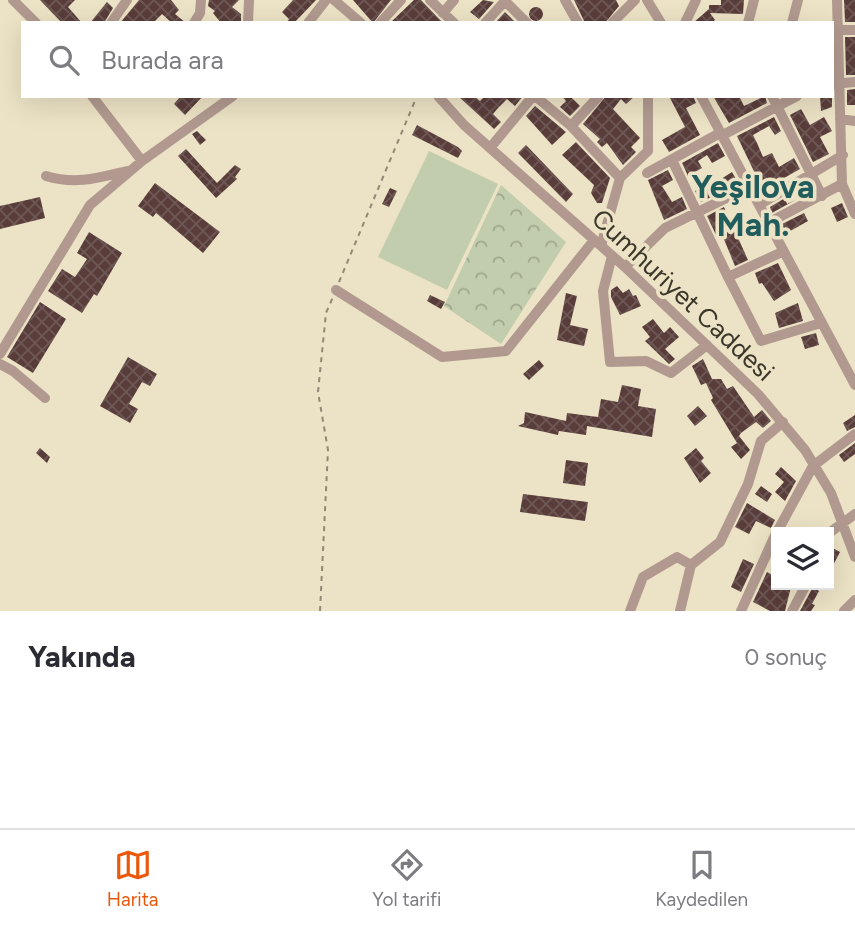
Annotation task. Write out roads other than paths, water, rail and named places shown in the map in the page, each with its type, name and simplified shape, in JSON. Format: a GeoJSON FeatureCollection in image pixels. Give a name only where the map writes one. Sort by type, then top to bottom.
{"type":"FeatureCollection","features":[{"type":"Feature","properties":{"kind":"street"},"geometry":{"type":"LineString","coordinates":[[112,21],[127,0]]}},
{"type":"Feature","properties":{"kind":"street"},"geometry":{"type":"LineString","coordinates":[[195,21],[200,13],[201,0]]}},
{"type":"Feature","properties":{"kind":"street"},"geometry":{"type":"LineString","coordinates":[[248,21],[249,0]]}},
{"type":"Feature","properties":{"kind":"street"},"geometry":{"type":"LineString","coordinates":[[310,21],[326,0]]}},
{"type":"Feature","properties":{"kind":"street"},"geometry":{"type":"LineString","coordinates":[[334,0],[359,21]]}},
{"type":"Feature","properties":{"kind":"street"},"geometry":{"type":"LineString","coordinates":[[382,21],[401,0]]}},
{"type":"Feature","properties":{"kind":"street"},"geometry":{"type":"LineString","coordinates":[[429,0],[452,21]]}},
{"type":"Feature","properties":{"kind":"street"},"geometry":{"type":"LineString","coordinates":[[443,13],[454,0]]}},
{"type":"Feature","properties":{"kind":"street"},"geometry":{"type":"LineString","coordinates":[[487,21],[506,0],[525,21]]}},
{"type":"Feature","properties":{"kind":"street"},"geometry":{"type":"LineString","coordinates":[[565,0],[577,21]]}},
{"type":"Feature","properties":{"kind":"street"},"geometry":{"type":"LineString","coordinates":[[614,21],[635,0]]}},
{"type":"Feature","properties":{"kind":"street"},"geometry":{"type":"LineString","coordinates":[[647,0],[660,21]]}},
{"type":"Feature","properties":{"kind":"street"},"geometry":{"type":"LineString","coordinates":[[686,21],[696,0]]}},
{"type":"Feature","properties":{"kind":"street"},"geometry":{"type":"LineString","coordinates":[[749,21],[754,0]]}},
{"type":"Feature","properties":{"kind":"street"},"geometry":{"type":"LineString","coordinates":[[793,21],[798,0]]}},
{"type":"Feature","properties":{"kind":"street"},"geometry":{"type":"LineString","coordinates":[[837,0],[835,83],[843,155],[842,184],[855,214]]}},
{"type":"Feature","properties":{"kind":"street"},"geometry":{"type":"LineString","coordinates":[[20,2],[34,21]]}},
{"type":"Feature","properties":{"kind":"street"},"geometry":{"type":"LineString","coordinates":[[200,13],[207,21]]}},
{"type":"Feature","properties":{"kind":"street"},"geometry":{"type":"LineString","coordinates":[[836,30],[855,30]]}},
{"type":"Feature","properties":{"kind":"street"},"geometry":{"type":"LineString","coordinates":[[835,83],[855,82]]}},
{"type":"Feature","properties":{"kind":"street"},"geometry":{"type":"LineString","coordinates":[[94,98],[142,160]]}},
{"type":"Feature","properties":{"kind":"street"},"geometry":{"type":"LineString","coordinates":[[0,354],[90,205],[142,160],[230,98]]}},
{"type":"Feature","properties":{"kind":"street","name":"Cumhuriyet Caddesi"},"geometry":{"type":"LineString","coordinates":[[440,98],[490,148],[625,267],[783,422],[831,493],[840,523],[855,557]]}},
{"type":"Feature","properties":{"kind":"street"},"geometry":{"type":"LineString","coordinates":[[490,148],[532,98]]}},
{"type":"Feature","properties":{"kind":"street"},"geometry":{"type":"LineString","coordinates":[[536,98],[571,126],[620,178]]}},
{"type":"Feature","properties":{"kind":"street"},"geometry":{"type":"LineString","coordinates":[[571,126],[597,98]]}},
{"type":"Feature","properties":{"kind":"street"},"geometry":{"type":"LineString","coordinates":[[336,289],[442,357],[506,351],[598,243],[620,178],[648,151],[648,98]]}},
{"type":"Feature","properties":{"kind":"street"},"geometry":{"type":"LineString","coordinates":[[702,98],[855,385]]}},
{"type":"Feature","properties":{"kind":"street"},"geometry":{"type":"LineString","coordinates":[[647,173],[721,135],[774,100],[822,196]]}},
{"type":"Feature","properties":{"kind":"street"},"geometry":{"type":"LineString","coordinates":[[840,119],[855,121]]}},
{"type":"Feature","properties":{"kind":"street"},"geometry":{"type":"LineString","coordinates":[[759,205],[843,155]]}},
{"type":"Feature","properties":{"kind":"street"},"geometry":{"type":"LineString","coordinates":[[672,160],[761,341],[821,323]]}},
{"type":"Feature","properties":{"kind":"street"},"geometry":{"type":"LineString","coordinates":[[46,176],[62,181],[85,182],[131,170]]}},
{"type":"Feature","properties":{"kind":"street"},"geometry":{"type":"LineString","coordinates":[[768,223],[842,184]]}},
{"type":"Feature","properties":{"kind":"street"},"geometry":{"type":"LineString","coordinates":[[625,267],[666,228],[748,187]]}},
{"type":"Feature","properties":{"kind":"street"},"geometry":{"type":"LineString","coordinates":[[728,277],[782,252]]}},
{"type":"Feature","properties":{"kind":"street"},"geometry":{"type":"LineString","coordinates":[[612,256],[603,291],[610,362],[646,361],[671,373],[707,345]]}},
{"type":"Feature","properties":{"kind":"street"},"geometry":{"type":"LineString","coordinates":[[0,364],[13,371],[44,398]]}},
{"type":"Feature","properties":{"kind":"street"},"geometry":{"type":"LineString","coordinates":[[680,611],[691,565],[720,542],[748,484],[761,441],[783,422]]}},
{"type":"Feature","properties":{"kind":"street"},"geometry":{"type":"LineString","coordinates":[[780,527],[813,466],[855,434]]}},
{"type":"Feature","properties":{"kind":"street"},"geometry":{"type":"LineString","coordinates":[[834,528],[855,514]]}},
{"type":"Feature","properties":{"kind":"street"},"geometry":{"type":"LineString","coordinates":[[741,611],[771,546]]}},
{"type":"Feature","properties":{"kind":"street"},"geometry":{"type":"LineString","coordinates":[[630,611],[643,577],[677,557],[691,565]]}},
{"type":"Feature","properties":{"kind":"street"},"geometry":{"type":"LineString","coordinates":[[792,611],[803,590]]}},
{"type":"Feature","properties":{"kind":"street"},"geometry":{"type":"LineString","coordinates":[[844,611],[855,600]]}},
{"type":"Feature","properties":{"kind":"district","name":"Yeşilova Mah."},"geometry":{"type":"Point","coordinates":[753,205]}}]}
